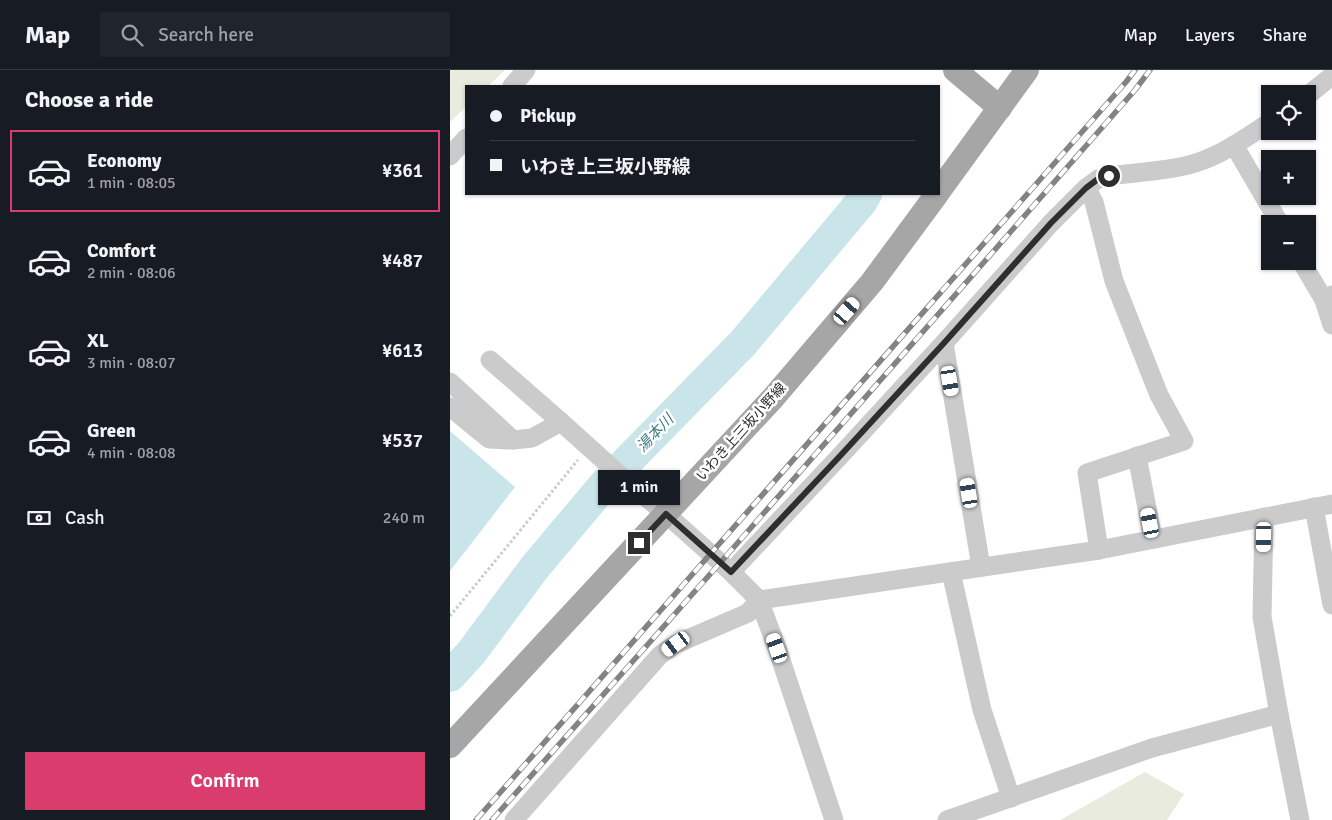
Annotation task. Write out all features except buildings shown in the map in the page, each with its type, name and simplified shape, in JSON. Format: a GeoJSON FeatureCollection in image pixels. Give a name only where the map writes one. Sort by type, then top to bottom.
{"type":"FeatureCollection","features":[{"type":"Feature","properties":{"kind":"main road"},"geometry":{"type":"LineString","coordinates":[[955,70],[1000,108]]}},
{"type":"Feature","properties":{"kind":"main road","name":"いわき上三坂小野線"},"geometry":{"type":"LineString","coordinates":[[940,189],[1027,70]]}},
{"type":"Feature","properties":{"kind":"main road","name":"いわき上三坂小野線"},"geometry":{"type":"LineString","coordinates":[[450,746],[773,398],[866,289],[936,195]]}},
{"type":"Feature","properties":{"kind":"street"},"geometry":{"type":"LineString","coordinates":[[513,85],[526,70]]}},
{"type":"Feature","properties":{"kind":"street"},"geometry":{"type":"LineString","coordinates":[[1316,89],[1332,76]]}},
{"type":"Feature","properties":{"kind":"street"},"geometry":{"type":"LineString","coordinates":[[731,572],[944,343],[1051,223],[1086,188],[1098,179],[1109,176],[1183,166],[1204,160],[1234,145],[1261,128]]}},
{"type":"Feature","properties":{"kind":"street"},"geometry":{"type":"LineString","coordinates":[[450,156],[465,139]]}},
{"type":"Feature","properties":{"kind":"street"},"geometry":{"type":"LineString","coordinates":[[1234,145],[1275,215]]}},
{"type":"Feature","properties":{"kind":"street"},"geometry":{"type":"LineString","coordinates":[[1086,188],[1094,202],[1114,281],[1159,395],[1184,441],[1087,473],[1099,550]]}},
{"type":"Feature","properties":{"kind":"street"},"geometry":{"type":"LineString","coordinates":[[1308,270],[1328,298],[1332,325]]}},
{"type":"Feature","properties":{"kind":"street"},"geometry":{"type":"LineString","coordinates":[[944,343],[981,568]]}},
{"type":"Feature","properties":{"kind":"street"},"geometry":{"type":"LineString","coordinates":[[490,360],[666,514],[731,572],[759,600],[777,648],[834,820]]}},
{"type":"Feature","properties":{"kind":"street"},"geometry":{"type":"LineString","coordinates":[[450,382],[513,440]]}},
{"type":"Feature","properties":{"kind":"street"},"geometry":{"type":"LineString","coordinates":[[450,407],[489,439],[513,440],[532,438],[561,422]]}},
{"type":"Feature","properties":{"kind":"street"},"geometry":{"type":"LineString","coordinates":[[1137,456],[1153,539]]}},
{"type":"Feature","properties":{"kind":"street"},"geometry":{"type":"LineString","coordinates":[[514,820],[660,656],[684,640],[748,613],[759,600],[1099,550],[1323,506],[1332,605]]}},
{"type":"Feature","properties":{"kind":"street"},"geometry":{"type":"LineString","coordinates":[[1264,517],[1262,616],[1300,820]]}},
{"type":"Feature","properties":{"kind":"street"},"geometry":{"type":"LineString","coordinates":[[951,572],[982,710],[1011,798]]}},
{"type":"Feature","properties":{"kind":"street"},"geometry":{"type":"LineString","coordinates":[[947,820],[1152,748],[1279,714]]}},
{"type":"Feature","properties":{"kind":"path"},"geometry":{"type":"LineString","coordinates":[[450,616],[593,452]]}},
{"type":"Feature","properties":{"kind":"shaded area"},"geometry":{"type":"Polygon","coordinates":[[[450,70],[505,70],[489,85],[465,85],[465,108],[450,122],[450,70]]]}},
{"type":"Feature","properties":{"kind":"shaded area"},"geometry":{"type":"Polygon","coordinates":[[[1145,772],[1184,794],[1167,820],[1060,820],[1145,772]]]}},
{"type":"Feature","properties":{"kind":"water"},"geometry":{"type":"Polygon","coordinates":[[[450,431],[515,487],[450,571],[450,431]]]}},
{"type":"Feature","properties":{"kind":"waterway","name":"湯本川"},"geometry":{"type":"LineString","coordinates":[[450,676],[471,653],[535,567],[604,485],[743,343],[865,195]]}},
{"type":"Feature","properties":{"kind":"waterway"},"geometry":{"type":"LineString","coordinates":[[549,531],[560,537]]}},
{"type":"Feature","properties":{"kind":"railway"},"geometry":{"type":"LineString","coordinates":[[476,820],[1135,70]]}},
{"type":"Feature","properties":{"kind":"railway"},"geometry":{"type":"LineString","coordinates":[[492,820],[1135,90],[1150,70]]}},
{"type":"Feature","properties":{"kind":"route"},"geometry":{"type":"LineString","coordinates":[[639,543],[666,514],[731,572],[944,343],[1051,223],[1086,188],[1098,179],[1109,176]]}}]}
